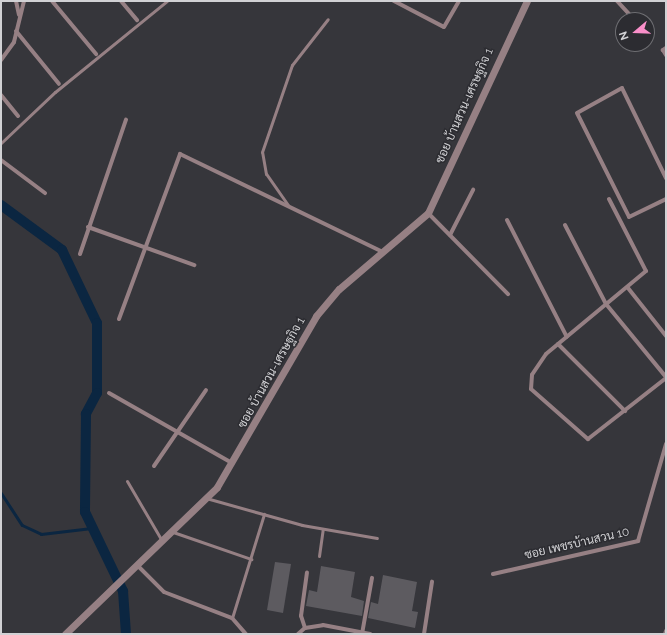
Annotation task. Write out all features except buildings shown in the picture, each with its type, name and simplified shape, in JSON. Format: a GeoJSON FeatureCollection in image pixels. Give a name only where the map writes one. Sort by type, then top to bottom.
{"type":"FeatureCollection","features":[{"type":"Feature","properties":{"kind":"street"},"geometry":{"type":"LineString","coordinates":[[16,1],[20,18]]}},
{"type":"Feature","properties":{"kind":"street"},"geometry":{"type":"LineString","coordinates":[[1,60],[16,31],[24,1]]}},
{"type":"Feature","properties":{"kind":"street"},"geometry":{"type":"LineString","coordinates":[[52,1],[96,54]]}},
{"type":"Feature","properties":{"kind":"street"},"geometry":{"type":"LineString","coordinates":[[121,1],[137,20]]}},
{"type":"Feature","properties":{"kind":"street"},"geometry":{"type":"LineString","coordinates":[[394,1],[444,27],[459,1]]}},
{"type":"Feature","properties":{"kind":"street","name":"ซอย บ้านสวน-เศรษฐกิจ 1"},"geometry":{"type":"LineString","coordinates":[[65,634],[173,532],[206,498],[233,464],[316,316],[340,289],[381,251],[428,213],[527,1]]}},
{"type":"Feature","properties":{"kind":"street"},"geometry":{"type":"LineString","coordinates":[[617,1],[627,12]]}},
{"type":"Feature","properties":{"kind":"street"},"geometry":{"type":"LineString","coordinates":[[16,31],[59,84]]}},
{"type":"Feature","properties":{"kind":"street"},"geometry":{"type":"LineString","coordinates":[[666,48],[663,50],[666,56]]}},
{"type":"Feature","properties":{"kind":"street"},"geometry":{"type":"LineString","coordinates":[[666,178],[622,88],[577,113],[629,218],[666,199]]}},
{"type":"Feature","properties":{"kind":"street"},"geometry":{"type":"LineString","coordinates":[[1,95],[18,116]]}},
{"type":"Feature","properties":{"kind":"street"},"geometry":{"type":"LineString","coordinates":[[80,254],[126,120]]}},
{"type":"Feature","properties":{"kind":"street"},"geometry":{"type":"LineString","coordinates":[[119,319],[180,154],[381,251]]}},
{"type":"Feature","properties":{"kind":"street"},"geometry":{"type":"LineString","coordinates":[[1,160],[45,193]]}},
{"type":"Feature","properties":{"kind":"street"},"geometry":{"type":"LineString","coordinates":[[450,235],[473,190]]}},
{"type":"Feature","properties":{"kind":"street"},"geometry":{"type":"LineString","coordinates":[[565,225],[606,304],[666,377],[594,437],[584,438],[531,389],[532,375],[558,344],[606,304],[628,288],[646,271],[646,266],[609,199]]}},
{"type":"Feature","properties":{"kind":"street"},"geometry":{"type":"LineString","coordinates":[[428,213],[508,294]]}},
{"type":"Feature","properties":{"kind":"street"},"geometry":{"type":"LineString","coordinates":[[508,220],[567,337]]}},
{"type":"Feature","properties":{"kind":"street"},"geometry":{"type":"LineString","coordinates":[[88,227],[194,265]]}},
{"type":"Feature","properties":{"kind":"street"},"geometry":{"type":"LineString","coordinates":[[628,288],[666,336]]}},
{"type":"Feature","properties":{"kind":"street"},"geometry":{"type":"LineString","coordinates":[[558,344],[626,411]]}},
{"type":"Feature","properties":{"kind":"street"},"geometry":{"type":"LineString","coordinates":[[154,466],[179,433],[206,390]]}},
{"type":"Feature","properties":{"kind":"street"},"geometry":{"type":"LineString","coordinates":[[109,393],[233,464]]}},
{"type":"Feature","properties":{"kind":"street","name":"ซอย เพชรบ้านสวน 10"},"geometry":{"type":"LineString","coordinates":[[493,574],[638,541],[666,444]]}},
{"type":"Feature","properties":{"kind":"street"},"geometry":{"type":"LineString","coordinates":[[137,565],[164,592],[232,618],[246,634]]}},
{"type":"Feature","properties":{"kind":"street"},"geometry":{"type":"LineString","coordinates":[[305,628],[301,616],[307,572]]}},
{"type":"Feature","properties":{"kind":"street"},"geometry":{"type":"LineString","coordinates":[[362,633],[372,578]]}},
{"type":"Feature","properties":{"kind":"street"},"geometry":{"type":"LineString","coordinates":[[424,634],[432,582]]}},
{"type":"Feature","properties":{"kind":"street"},"geometry":{"type":"LineString","coordinates":[[298,634],[305,628],[323,625],[370,634]]}},
{"type":"Feature","properties":{"kind":"lane"},"geometry":{"type":"LineString","coordinates":[[1,144],[55,92],[167,1]]}},
{"type":"Feature","properties":{"kind":"lane"},"geometry":{"type":"LineString","coordinates":[[288,205],[266,174],[262,152],[292,65],[328,19]]}},
{"type":"Feature","properties":{"kind":"lane"},"geometry":{"type":"LineString","coordinates":[[126,480],[162,542]]}},
{"type":"Feature","properties":{"kind":"lane"},"geometry":{"type":"LineString","coordinates":[[206,498],[323,529],[377,538]]}},
{"type":"Feature","properties":{"kind":"lane"},"geometry":{"type":"LineString","coordinates":[[232,618],[264,514]]}},
{"type":"Feature","properties":{"kind":"lane"},"geometry":{"type":"LineString","coordinates":[[319,556],[323,529]]}},
{"type":"Feature","properties":{"kind":"lane"},"geometry":{"type":"LineString","coordinates":[[173,532],[251,559]]}},
{"type":"Feature","properties":{"kind":"waterway"},"geometry":{"type":"LineString","coordinates":[[1,205],[62,250],[97,323],[97,393],[86,414],[85,512],[123,591],[126,634]]}},
{"type":"Feature","properties":{"kind":"waterway"},"geometry":{"type":"LineString","coordinates":[[1,493],[22,525],[41,534],[92,528]]}}]}
